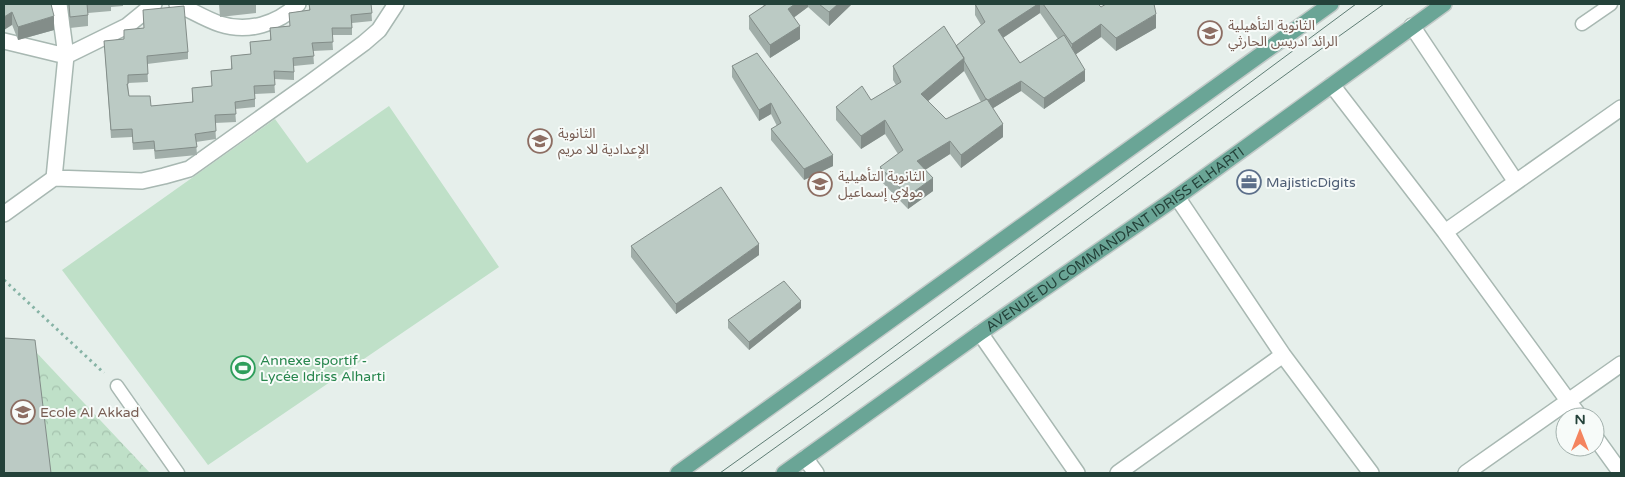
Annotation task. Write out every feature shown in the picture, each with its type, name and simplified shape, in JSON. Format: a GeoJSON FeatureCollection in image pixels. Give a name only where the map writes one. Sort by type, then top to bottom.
{"type":"FeatureCollection","features":[{"type":"Feature","properties":{"kind":"main road"},"geometry":{"type":"LineString","coordinates":[[678,473],[1331,4]]}},
{"type":"Feature","properties":{"kind":"main road","name":"AVENUE DU COMMANDANT IDRISS ELHARTI"},"geometry":{"type":"LineString","coordinates":[[784,473],[980,332],[1178,197],[1444,4]]}},
{"type":"Feature","properties":{"kind":"street"},"geometry":{"type":"LineString","coordinates":[[54,178],[66,56],[59,4]]}},
{"type":"Feature","properties":{"kind":"street"},"geometry":{"type":"LineString","coordinates":[[4,41],[66,56],[127,26],[154,4]]}},
{"type":"Feature","properties":{"kind":"street"},"geometry":{"type":"LineString","coordinates":[[177,4],[219,24],[243,28],[273,21],[288,14],[298,4]]}},
{"type":"Feature","properties":{"kind":"street"},"geometry":{"type":"LineString","coordinates":[[5,212],[54,178],[142,181],[189,169],[364,43],[379,30],[396,4]]}},
{"type":"Feature","properties":{"kind":"street"},"geometry":{"type":"LineString","coordinates":[[1412,26],[1516,182]]}},
{"type":"Feature","properties":{"kind":"street"},"geometry":{"type":"LineString","coordinates":[[1332,85],[1445,232],[1573,407]]}},
{"type":"Feature","properties":{"kind":"street"},"geometry":{"type":"LineString","coordinates":[[1445,232],[1621,108]]}},
{"type":"Feature","properties":{"kind":"street"},"geometry":{"type":"LineString","coordinates":[[1178,197],[1283,355],[1371,473]]}},
{"type":"Feature","properties":{"kind":"street"},"geometry":{"type":"LineString","coordinates":[[980,332],[1077,473]]}},
{"type":"Feature","properties":{"kind":"street"},"geometry":{"type":"LineString","coordinates":[[1118,473],[1283,355]]}},
{"type":"Feature","properties":{"kind":"street"},"geometry":{"type":"LineString","coordinates":[[1466,473],[1621,364]]}},
{"type":"Feature","properties":{"kind":"street"},"geometry":{"type":"LineString","coordinates":[[1605,450],[1621,472]]}},
{"type":"Feature","properties":{"kind":"street"},"geometry":{"type":"LineString","coordinates":[[805,458],[816,473]]}},
{"type":"Feature","properties":{"kind":"lane"},"geometry":{"type":"LineString","coordinates":[[1582,24],[1611,4]]}},
{"type":"Feature","properties":{"kind":"lane"},"geometry":{"type":"LineString","coordinates":[[117,386],[178,473]]}},
{"type":"Feature","properties":{"kind":"path"},"geometry":{"type":"LineString","coordinates":[[4,280],[117,386]]}},
{"type":"Feature","properties":{"kind":"green space","name":"Annexe sportif - Lycée Idriss Alharti"},"geometry":{"type":"Polygon","coordinates":[[[389,106],[499,267],[208,465],[62,270],[275,119],[307,163],[389,106]]]}},
{"type":"Feature","properties":{"kind":"green space"},"geometry":{"type":"Polygon","coordinates":[[[35,351],[150,473],[47,473],[35,351]]]}},
{"type":"Feature","properties":{"kind":"building"},"geometry":{"type":"Polygon","coordinates":[[[4,4],[51,4],[54,16],[18,27],[12,12],[4,17],[4,4]]]}},
{"type":"Feature","properties":{"kind":"building"},"geometry":{"type":"Polygon","coordinates":[[[69,4],[87,4],[88,15],[70,17],[69,4]]]}},
{"type":"Feature","properties":{"kind":"building"},"geometry":{"type":"Polygon","coordinates":[[[309,4],[371,4],[372,13],[351,15],[352,28],[332,28],[333,42],[312,43],[314,56],[293,58],[294,72],[274,71],[275,85],[254,86],[255,99],[235,102],[236,114],[215,115],[216,131],[195,134],[197,147],[155,151],[154,141],[133,143],[132,129],[111,130],[104,41],[124,39],[124,30],[144,28],[143,10],[184,6],[188,52],[147,56],[148,74],[128,75],[129,96],[150,96],[151,106],[193,102],[192,88],[212,86],[211,71],[232,69],[231,56],[251,54],[250,42],[271,40],[270,28],[290,26],[289,13],[310,10],[309,4]]]}},
{"type":"Feature","properties":{"kind":"building"},"geometry":{"type":"Polygon","coordinates":[[[767,4],[795,4],[788,9],[800,26],[770,45],[749,16],[767,4]]]}},
{"type":"Feature","properties":{"kind":"building"},"geometry":{"type":"Polygon","coordinates":[[[819,4],[838,4],[829,12],[819,4]]]}},
{"type":"Feature","properties":{"kind":"building"},"geometry":{"type":"Polygon","coordinates":[[[975,4],[1038,4],[998,30],[1020,63],[1064,35],[1085,70],[1044,98],[1021,81],[988,100],[986,99],[956,46],[985,22],[975,4]]]}},
{"type":"Feature","properties":{"kind":"building"},"geometry":{"type":"Polygon","coordinates":[[[1043,4],[1098,4],[1101,7],[1106,4],[1154,4],[1156,14],[1116,38],[1101,24],[1072,44],[1043,4]]]}},
{"type":"Feature","properties":{"kind":"building"},"geometry":{"type":"Polygon","coordinates":[[[944,26],[964,58],[921,94],[946,119],[987,99],[1003,124],[961,155],[950,141],[917,161],[933,178],[908,196],[880,167],[903,150],[885,120],[861,136],[836,107],[862,86],[871,100],[901,82],[893,66],[944,26]]]}},
{"type":"Feature","properties":{"kind":"building"},"geometry":{"type":"Polygon","coordinates":[[[757,53],[833,155],[804,169],[771,129],[781,123],[771,103],[759,110],[732,66],[757,53]]]}},
{"type":"Feature","properties":{"kind":"building"},"geometry":{"type":"Polygon","coordinates":[[[721,187],[759,244],[676,304],[631,246],[721,187]]]}},
{"type":"Feature","properties":{"kind":"building"},"geometry":{"type":"Polygon","coordinates":[[[784,281],[801,301],[749,342],[728,320],[784,281]]]}},
{"type":"Feature","properties":{"kind":"building","name":"Ecole Al Akkad"},"geometry":{"type":"Polygon","coordinates":[[[4,338],[35,340],[51,473],[4,473],[4,338]]]}},
{"type":"Feature","properties":{"kind":"tram line"},"geometry":{"type":"LineString","coordinates":[[720,473],[822,400],[1356,4]]}},
{"type":"Feature","properties":{"kind":"tram line"},"geometry":{"type":"LineString","coordinates":[[740,473],[1384,4]]}},
{"type":"Feature","properties":{"kind":"place","name":"الثانوية التأهيلية الرائد ادريس الحارثي"},"geometry":{"type":"Point","coordinates":[1210,33]}},
{"type":"Feature","properties":{"kind":"place","name":"الثانوية الإعدادية للا مريم"},"geometry":{"type":"Point","coordinates":[540,141]}},
{"type":"Feature","properties":{"kind":"place","name":"MajisticDigits"},"geometry":{"type":"Point","coordinates":[1249,182]}},
{"type":"Feature","properties":{"kind":"place","name":"الثانوية التأهيلية مولاي إسماعيل"},"geometry":{"type":"Point","coordinates":[820,184]}},
{"type":"Feature","properties":{"kind":"place","name":"Annexe sportif - Lycée Idriss Alharti"},"geometry":{"type":"Point","coordinates":[243,368]}},
{"type":"Feature","properties":{"kind":"place","name":"Ecole Al Akkad"},"geometry":{"type":"Point","coordinates":[23,412]}}]}
